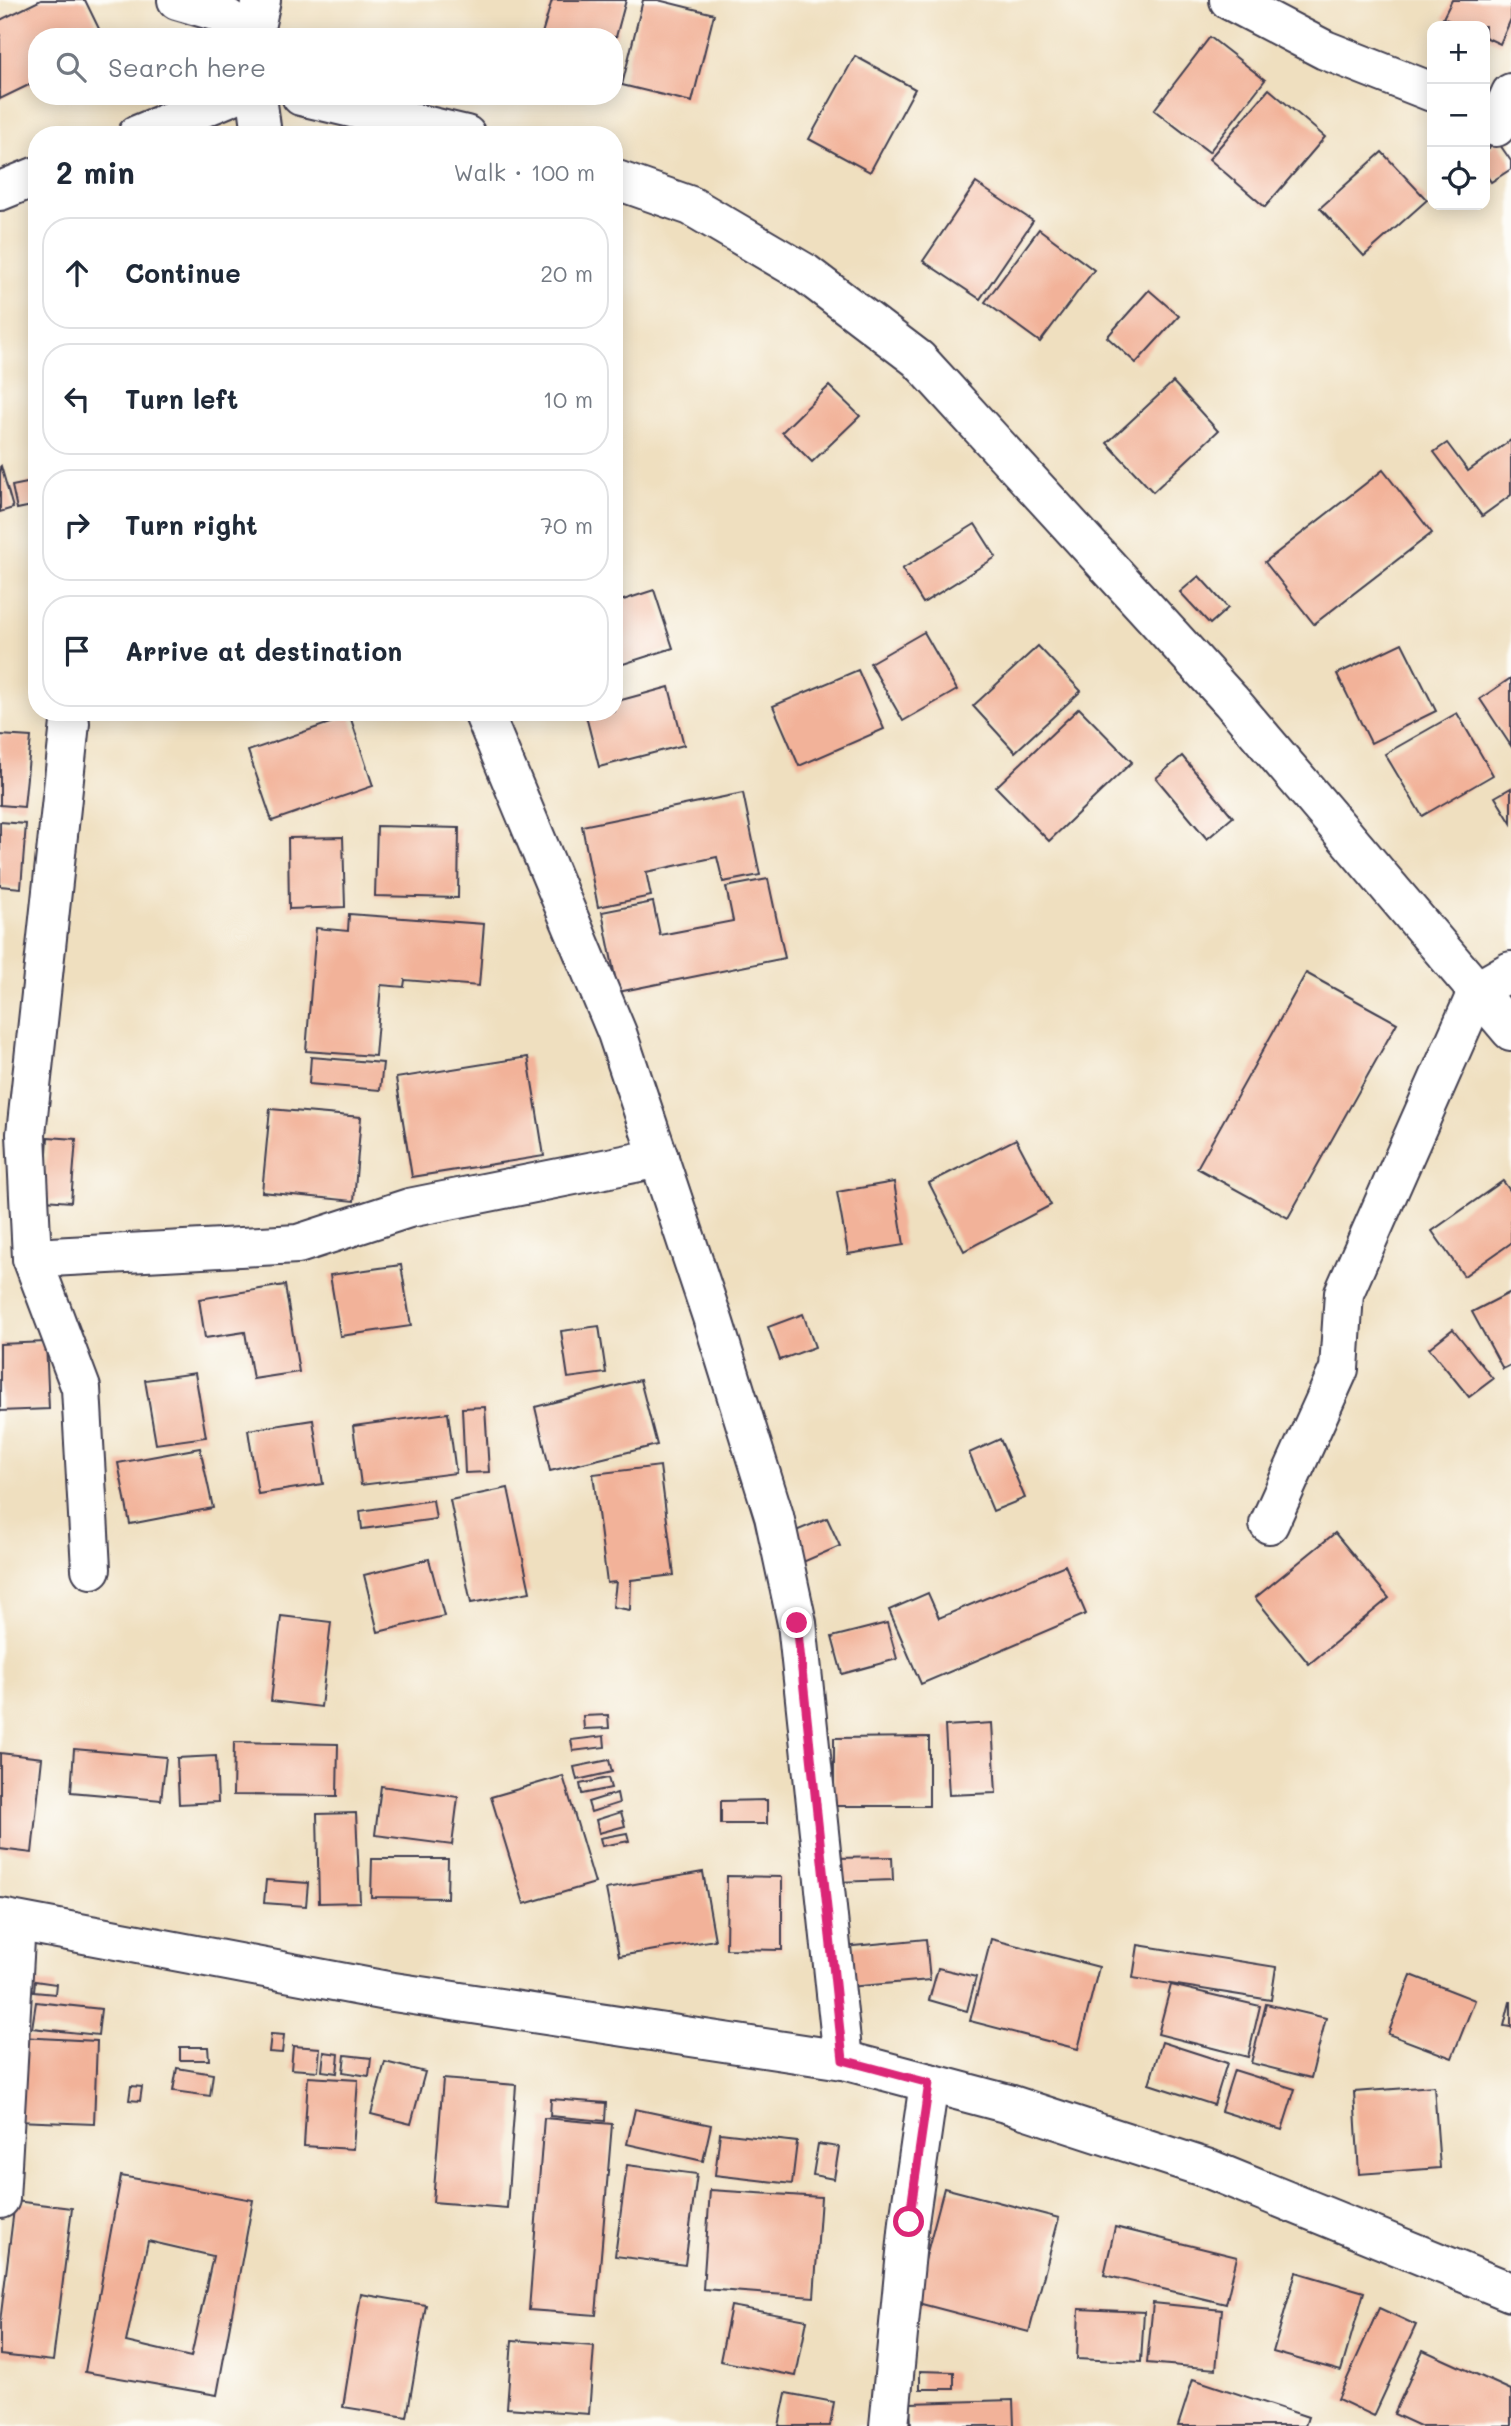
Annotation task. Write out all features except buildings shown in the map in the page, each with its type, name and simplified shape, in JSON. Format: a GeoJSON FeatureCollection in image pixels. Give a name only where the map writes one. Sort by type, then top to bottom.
{"type":"FeatureCollection","features":[{"type":"Feature","properties":{"kind":"street"},"geometry":{"type":"LineString","coordinates":[[177,0],[218,12],[240,28]]}},
{"type":"Feature","properties":{"kind":"street"},"geometry":{"type":"LineString","coordinates":[[255,28],[261,0]]}},
{"type":"Feature","properties":{"kind":"street"},"geometry":{"type":"LineString","coordinates":[[1229,0],[1325,50],[1427,90]]}},
{"type":"Feature","properties":{"kind":"street"},"geometry":{"type":"LineString","coordinates":[[159,126],[209,105]]}},
{"type":"Feature","properties":{"kind":"street"},"geometry":{"type":"LineString","coordinates":[[258,105],[261,126]]}},
{"type":"Feature","properties":{"kind":"street"},"geometry":{"type":"LineString","coordinates":[[339,105],[428,126]]}},
{"type":"Feature","properties":{"kind":"street"},"geometry":{"type":"LineString","coordinates":[[0,191],[28,180]]}},
{"type":"Feature","properties":{"kind":"street"},"geometry":{"type":"LineString","coordinates":[[623,182],[691,206],[805,273],[918,359],[1231,701],[1511,1031]]}},
{"type":"Feature","properties":{"kind":"street"},"geometry":{"type":"LineString","coordinates":[[487,721],[617,1033],[714,1323],[774,1516],[797,1623],[843,2060]]}},
{"type":"Feature","properties":{"kind":"street"},"geometry":{"type":"LineString","coordinates":[[70,723],[26,1134],[32,1258],[80,1388],[91,1569]]}},
{"type":"Feature","properties":{"kind":"street"},"geometry":{"type":"LineString","coordinates":[[1269,1524],[1339,1368],[1344,1293],[1478,990],[1511,971]]}},
{"type":"Feature","properties":{"kind":"street"},"geometry":{"type":"LineString","coordinates":[[32,1258],[298,1244],[410,1208],[659,1158]]}},
{"type":"Feature","properties":{"kind":"street"},"geometry":{"type":"LineString","coordinates":[[0,2199],[8,1920],[387,1991],[843,2060],[1009,2104],[1209,2169],[1511,2292]]}},
{"type":"Feature","properties":{"kind":"street"},"geometry":{"type":"LineString","coordinates":[[889,2426],[909,2222],[929,2083]]}},
{"type":"Feature","properties":{"kind":"route"},"geometry":{"type":"LineString","coordinates":[[797,1623],[843,2060],[929,2083],[909,2222]]}}]}
